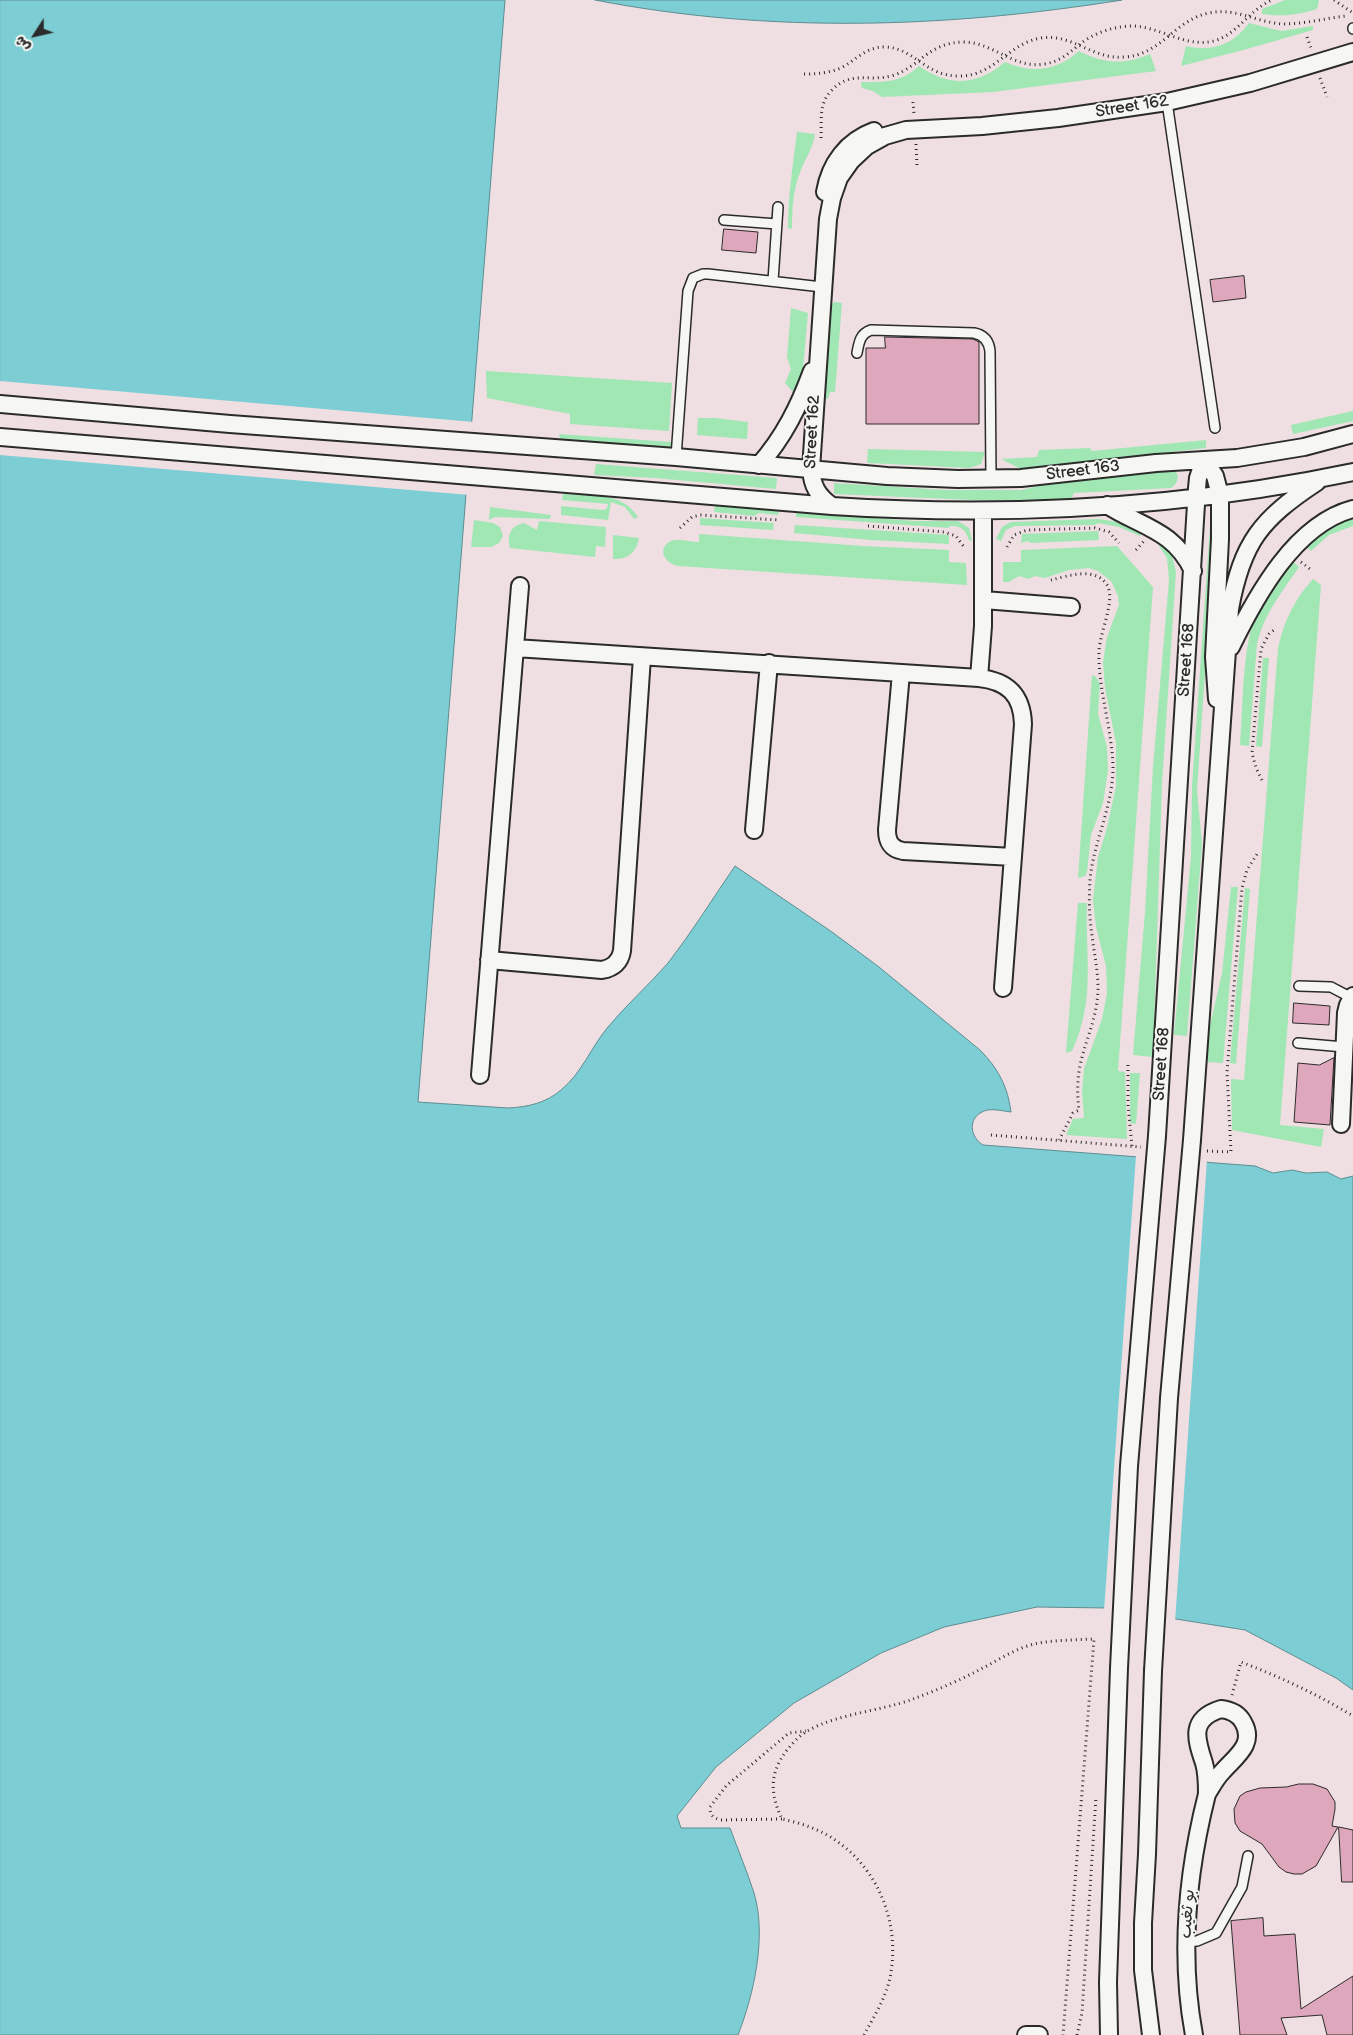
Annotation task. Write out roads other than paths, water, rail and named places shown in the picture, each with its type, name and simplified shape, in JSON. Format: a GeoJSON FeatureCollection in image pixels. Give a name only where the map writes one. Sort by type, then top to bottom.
{"type":"FeatureCollection","features":[{"type":"Feature","properties":{"kind":"street","name":"Street 162"},"geometry":{"type":"LineString","coordinates":[[832,506],[824,501],[814,486],[811,469],[828,219],[835,188],[852,161],[876,140],[912,128],[1030,122],[1167,102],[1250,83],[1353,52]]}},
{"type":"Feature","properties":{"kind":"street","name":"Street 162"},"geometry":{"type":"LineString","coordinates":[[759,465],[777,444],[791,420],[806,386],[818,350]]}},
{"type":"Feature","properties":{"kind":"street","name":"Street 163"},"geometry":{"type":"LineString","coordinates":[[0,404],[230,424],[676,457],[887,476],[991,479],[1060,475],[1156,463],[1270,453],[1353,434]]}},
{"type":"Feature","properties":{"kind":"street","name":"Street 163"},"geometry":{"type":"LineString","coordinates":[[0,437],[832,506],[983,512],[1197,498],[1353,472]]}},
{"type":"Feature","properties":{"kind":"street","name":"Street 168"},"geometry":{"type":"LineString","coordinates":[[1204,460],[1215,476],[1220,495],[1214,682],[1222,730]]}},
{"type":"Feature","properties":{"kind":"street","name":"Street 168"},"geometry":{"type":"LineString","coordinates":[[1109,2035],[1108,1982],[1128,1476],[1157,1136],[1198,478],[1204,460]]}},
{"type":"Feature","properties":{"kind":"street","name":"Street 168"},"geometry":{"type":"LineString","coordinates":[[1151,2035],[1143,1970],[1143,1923],[1153,1671],[1169,1398],[1192,1140],[1230,609],[1238,570],[1246,551],[1260,530],[1274,515],[1322,478]]}},
{"type":"Feature","properties":{"kind":"street"},"geometry":{"type":"LineString","coordinates":[[1107,505],[1169,538],[1183,552],[1193,571]]}},
{"type":"Feature","properties":{"kind":"street"},"geometry":{"type":"LineString","coordinates":[[1227,653],[1251,609],[1289,553],[1318,524],[1353,509]]}},
{"type":"Feature","properties":{"kind":"street"},"geometry":{"type":"LineString","coordinates":[[979,678],[984,600],[983,512]]}},
{"type":"Feature","properties":{"kind":"street"},"geometry":{"type":"LineString","coordinates":[[480,1075],[520,586]]}},
{"type":"Feature","properties":{"kind":"street"},"geometry":{"type":"LineString","coordinates":[[984,600],[1071,607]]}},
{"type":"Feature","properties":{"kind":"street"},"geometry":{"type":"LineString","coordinates":[[515,648],[979,678],[1006,686],[1017,698],[1023,715],[1003,988]]}},
{"type":"Feature","properties":{"kind":"street"},"geometry":{"type":"LineString","coordinates":[[489,960],[602,970],[612,967],[619,960],[622,951],[642,657]]}},
{"type":"Feature","properties":{"kind":"street"},"geometry":{"type":"LineString","coordinates":[[754,830],[769,663]]}},
{"type":"Feature","properties":{"kind":"street"},"geometry":{"type":"LineString","coordinates":[[901,673],[887,830],[890,844],[903,851],[1013,857]]}},
{"type":"Feature","properties":{"kind":"street"},"geometry":{"type":"LineString","coordinates":[[1341,1124],[1346,1013],[1352,997]]}},
{"type":"Feature","properties":{"kind":"street","name":"بو ثغيب"},"geometry":{"type":"LineString","coordinates":[[1194,2035],[1187,1984],[1188,1900],[1196,1842],[1207,1794],[1206,1773],[1198,1747],[1197,1734],[1201,1723],[1210,1714],[1221,1709],[1228,1710],[1241,1718],[1247,1732],[1247,1739],[1242,1752],[1223,1771],[1207,1794]]}},
{"type":"Feature","properties":{"kind":"street"},"geometry":{"type":"LineString","coordinates":[[1026,2035],[1039,2035]]}},
{"type":"Feature","properties":{"kind":"lane"},"geometry":{"type":"LineString","coordinates":[[1167,102],[1215,428]]}},
{"type":"Feature","properties":{"kind":"lane"},"geometry":{"type":"LineString","coordinates":[[773,281],[778,207]]}},
{"type":"Feature","properties":{"kind":"lane"},"geometry":{"type":"LineString","coordinates":[[724,220],[777,224]]}},
{"type":"Feature","properties":{"kind":"lane"},"geometry":{"type":"LineString","coordinates":[[676,457],[690,282],[703,274],[822,287]]}},
{"type":"Feature","properties":{"kind":"lane"},"geometry":{"type":"LineString","coordinates":[[857,353],[860,339],[871,330],[974,333],[984,337],[990,351],[991,479]]}},
{"type":"Feature","properties":{"kind":"lane"},"geometry":{"type":"LineString","coordinates":[[1299,986],[1331,987],[1352,997]]}},
{"type":"Feature","properties":{"kind":"lane"},"geometry":{"type":"LineString","coordinates":[[1298,1043],[1344,1047]]}},
{"type":"Feature","properties":{"kind":"lane"},"geometry":{"type":"LineString","coordinates":[[1186,1942],[1197,1942],[1216,1934],[1242,1887],[1248,1856]]}},
{"type":"Feature","properties":{"kind":"water"},"geometry":{"type":"Polygon","coordinates":[[[0,0],[505,0],[418,1102],[508,1108],[536,1104],[555,1094],[575,1076],[608,1027],[668,963],[735,866],[832,932],[879,967],[980,1050],[997,1071],[1005,1086],[1011,1112],[987,1110],[975,1118],[972,1128],[973,1133],[983,1145],[1255,1166],[1273,1173],[1292,1170],[1306,1173],[1327,1172],[1341,1179],[1353,1176],[1353,1690],[1336,1678],[1245,1630],[1107,1608],[1037,1607],[944,1627],[881,1653],[794,1703],[716,1767],[677,1816],[681,1828],[730,1828],[754,1893],[758,1910],[759,1928],[757,1965],[749,2002],[738,2035],[0,2035],[0,0]]]}},
{"type":"Feature","properties":{"kind":"water"},"geometry":{"type":"Polygon","coordinates":[[[595,0],[1122,0],[990,17],[858,23],[727,18],[661,11],[595,0]]]}}]}
